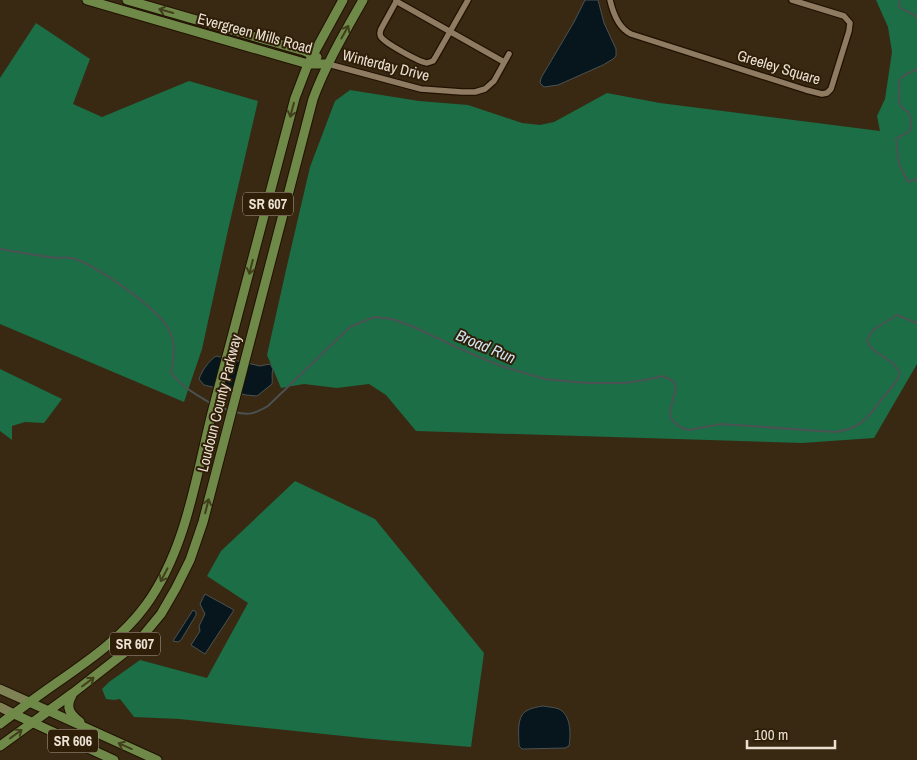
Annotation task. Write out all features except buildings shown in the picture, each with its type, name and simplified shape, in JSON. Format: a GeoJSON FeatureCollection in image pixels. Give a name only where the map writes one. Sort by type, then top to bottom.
{"type":"FeatureCollection","features":[{"type":"Feature","properties":{"kind":"main road","name":"Evergreen Mills Road"},"geometry":{"type":"LineString","coordinates":[[87,0],[308,64],[328,64]]}},
{"type":"Feature","properties":{"kind":"main road","name":"Evergreen Mills Road"},"geometry":{"type":"LineString","coordinates":[[126,0],[313,54],[328,64]]}},
{"type":"Feature","properties":{"kind":"main road","name":"Loudoun County Parkway"},"geometry":{"type":"LineString","coordinates":[[0,724],[93,658],[111,642],[146,605],[165,574],[182,530],[195,486],[212,413],[295,98],[308,64],[343,0]]}},
{"type":"Feature","properties":{"kind":"main road","name":"Loudoun County Parkway"},"geometry":{"type":"LineString","coordinates":[[0,746],[73,693],[136,643],[161,614],[187,568],[199,536],[313,100],[328,64],[363,0]]}},
{"type":"Feature","properties":{"kind":"main road"},"geometry":{"type":"LineString","coordinates":[[0,689],[29,702]]}},
{"type":"Feature","properties":{"kind":"main road"},"geometry":{"type":"LineString","coordinates":[[73,693],[68,705],[70,712],[92,731]]}},
{"type":"Feature","properties":{"kind":"main road","name":"SR 606"},"geometry":{"type":"LineString","coordinates":[[29,702],[157,760]]}},
{"type":"Feature","properties":{"kind":"main road"},"geometry":{"type":"LineString","coordinates":[[0,707],[14,714]]}},
{"type":"Feature","properties":{"kind":"main road","name":"SR 606"},"geometry":{"type":"LineString","coordinates":[[14,714],[114,760]]}},
{"type":"Feature","properties":{"kind":"street"},"geometry":{"type":"LineString","coordinates":[[468,0],[450,32],[433,61],[427,63],[418,60],[381,37],[381,29],[397,0],[450,32],[504,62]]}},
{"type":"Feature","properties":{"kind":"street","name":"Greeley Square"},"geometry":{"type":"LineString","coordinates":[[610,0],[622,28],[631,34],[806,90],[822,94],[827,93],[831,89],[850,23],[844,16],[792,0]]}},
{"type":"Feature","properties":{"kind":"street","name":"Winterday Drive"},"geometry":{"type":"LineString","coordinates":[[328,64],[421,89],[476,92],[485,89],[494,82],[509,54]]}},
{"type":"Feature","properties":{"kind":"green space"},"geometry":{"type":"Polygon","coordinates":[[[876,0],[917,0],[917,364],[874,438],[802,443],[416,431],[386,395],[369,384],[337,388],[304,384],[281,388],[267,355],[286,270],[310,167],[335,101],[350,90],[419,101],[468,105],[522,123],[540,125],[554,122],[607,93],[660,103],[880,131],[877,116],[885,99],[892,52],[888,27],[876,0]]]}},
{"type":"Feature","properties":{"kind":"green space"},"geometry":{"type":"Polygon","coordinates":[[[36,23],[90,59],[73,104],[102,117],[189,81],[258,101],[202,349],[184,402],[0,324],[0,78],[36,23]]]}},
{"type":"Feature","properties":{"kind":"green space"},"geometry":{"type":"Polygon","coordinates":[[[0,369],[62,399],[44,423],[25,422],[12,426],[12,440],[0,431],[0,369]]]}},
{"type":"Feature","properties":{"kind":"green space"},"geometry":{"type":"Polygon","coordinates":[[[295,481],[375,519],[484,653],[471,747],[179,719],[134,717],[120,699],[106,699],[102,689],[140,660],[207,678],[248,603],[207,576],[221,551],[295,481]]]}},
{"type":"Feature","properties":{"kind":"shaded area"},"geometry":{"type":"Polygon","coordinates":[[[585,0],[598,0],[604,23],[616,49],[616,56],[603,65],[558,85],[544,87],[540,83],[541,78],[585,0]]]}},
{"type":"Feature","properties":{"kind":"shaded area"},"geometry":{"type":"Polygon","coordinates":[[[216,356],[260,366],[270,364],[273,369],[272,384],[257,396],[204,385],[199,379],[206,366],[216,356]]]}},
{"type":"Feature","properties":{"kind":"shaded area"},"geometry":{"type":"Polygon","coordinates":[[[205,594],[234,610],[205,654],[191,645],[200,631],[199,626],[205,614],[200,604],[205,594]]]}},
{"type":"Feature","properties":{"kind":"shaded area"},"geometry":{"type":"Polygon","coordinates":[[[193,610],[196,612],[196,615],[181,640],[178,642],[173,641],[193,610]]]}},
{"type":"Feature","properties":{"kind":"shaded area"},"geometry":{"type":"Polygon","coordinates":[[[543,706],[559,709],[566,716],[570,731],[569,746],[565,748],[522,749],[519,746],[521,718],[528,710],[543,706]]]}},
{"type":"Feature","properties":{"kind":"waterway"},"geometry":{"type":"LineString","coordinates":[[900,0],[899,7],[917,17]]}},
{"type":"Feature","properties":{"kind":"waterway"},"geometry":{"type":"LineString","coordinates":[[917,69],[903,76],[899,81],[899,102],[902,108],[908,112],[911,120],[910,131],[896,139],[899,164],[908,182],[917,179]]}},
{"type":"Feature","properties":{"kind":"waterway","name":"Broad Run"},"geometry":{"type":"LineString","coordinates":[[0,249],[57,258],[72,258],[96,269],[125,288],[153,310],[169,330],[174,345],[171,372],[189,390],[212,404]]}},
{"type":"Feature","properties":{"kind":"waterway","name":"Broad Run"},"geometry":{"type":"LineString","coordinates":[[235,412],[252,413],[268,406],[350,327],[374,317],[392,319],[501,366],[545,379],[586,383],[625,383],[663,376],[673,381],[676,387],[670,412],[672,420],[680,427],[689,430],[721,424],[835,432],[853,427],[866,419],[895,384],[899,376],[900,373],[894,364],[872,349],[867,341],[873,330],[897,315],[917,323]]}},
{"type":"Feature","properties":{"kind":"waterway","name":"Broad Run"},"geometry":{"type":"LineString","coordinates":[[216,406],[228,410]]}}]}
